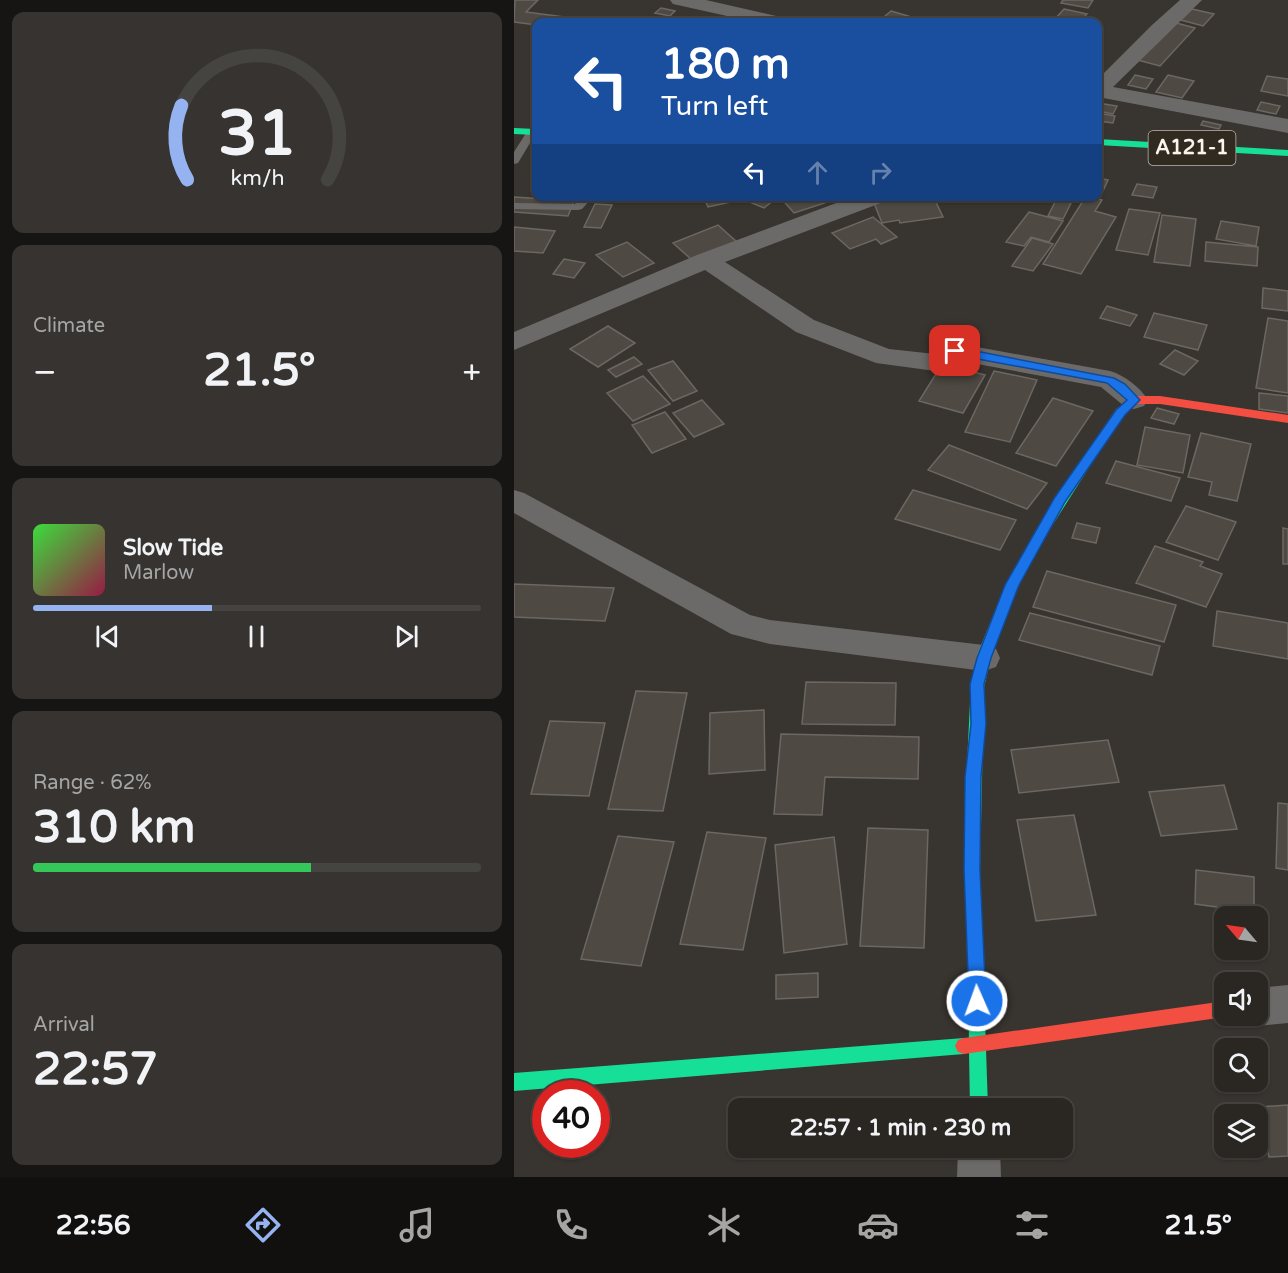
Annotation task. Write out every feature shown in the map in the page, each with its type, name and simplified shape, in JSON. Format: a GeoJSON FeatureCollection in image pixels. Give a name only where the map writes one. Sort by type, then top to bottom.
{"type":"FeatureCollection","features":[{"type":"Feature","properties":{"kind":"main road"},"geometry":{"type":"LineString","coordinates":[[514,131],[532,132]]}},
{"type":"Feature","properties":{"kind":"main road","name":"A121-1"},"geometry":{"type":"LineString","coordinates":[[1102,142],[1288,153]]}},
{"type":"Feature","properties":{"kind":"main road"},"geometry":{"type":"LineString","coordinates":[[979,1098],[972,870],[973,777],[978,724],[977,684],[984,658],[1012,585],[1060,500],[1120,412],[1134,400],[1160,400],[1288,419]]}},
{"type":"Feature","properties":{"kind":"main road"},"geometry":{"type":"LineString","coordinates":[[514,1082],[979,1045],[1214,1011]]}},
{"type":"Feature","properties":{"kind":"street"},"geometry":{"type":"LineString","coordinates":[[680,0],[759,18]]}},
{"type":"Feature","properties":{"kind":"street"},"geometry":{"type":"LineString","coordinates":[[774,18],[783,0]]}},
{"type":"Feature","properties":{"kind":"street"},"geometry":{"type":"LineString","coordinates":[[1102,87],[1159,29],[1192,0]]}},
{"type":"Feature","properties":{"kind":"street"},"geometry":{"type":"LineString","coordinates":[[1102,92],[1288,126]]}},
{"type":"Feature","properties":{"kind":"street"},"geometry":{"type":"LineString","coordinates":[[514,342],[706,260],[864,201]]}},
{"type":"Feature","properties":{"kind":"street"},"geometry":{"type":"LineString","coordinates":[[706,260],[805,326],[885,357],[952,357],[1110,380],[1134,400]]}},
{"type":"Feature","properties":{"kind":"street"},"geometry":{"type":"LineString","coordinates":[[514,500],[614,558],[742,626],[770,632],[984,658]]}},
{"type":"Feature","properties":{"kind":"street"},"geometry":{"type":"LineString","coordinates":[[1268,1006],[1288,1005]]}},
{"type":"Feature","properties":{"kind":"street"},"geometry":{"type":"LineString","coordinates":[[979,1158],[979,1177]]}},
{"type":"Feature","properties":{"kind":"lane"},"geometry":{"type":"LineString","coordinates":[[514,161],[532,135]]}},
{"type":"Feature","properties":{"kind":"lane"},"geometry":{"type":"LineString","coordinates":[[514,206],[578,207],[584,201]]}},
{"type":"Feature","properties":{"kind":"building"},"geometry":{"type":"Polygon","coordinates":[[[515,0],[538,0],[526,12],[565,17],[532,18],[532,24],[514,22],[515,0]]]}},
{"type":"Feature","properties":{"kind":"building"},"geometry":{"type":"Polygon","coordinates":[[[1063,0],[1093,0],[1088,8],[1061,3],[1063,0]]]}},
{"type":"Feature","properties":{"kind":"building"},"geometry":{"type":"Polygon","coordinates":[[[661,8],[675,11],[670,16],[655,13],[661,8]]]}},
{"type":"Feature","properties":{"kind":"building"},"geometry":{"type":"Polygon","coordinates":[[[1064,9],[1087,14],[1083,18],[1056,18],[1064,9]]]}},
{"type":"Feature","properties":{"kind":"building"},"geometry":{"type":"Polygon","coordinates":[[[1192,9],[1214,14],[1203,26],[1181,20],[1192,9]]]}},
{"type":"Feature","properties":{"kind":"building"},"geometry":{"type":"Polygon","coordinates":[[[891,11],[915,18],[883,18],[891,11]]]}},
{"type":"Feature","properties":{"kind":"building"},"geometry":{"type":"Polygon","coordinates":[[[1165,20],[1195,28],[1160,66],[1130,58],[1165,20]]]}},
{"type":"Feature","properties":{"kind":"building"},"geometry":{"type":"Polygon","coordinates":[[[1135,75],[1153,79],[1146,89],[1128,85],[1135,75]]]}},
{"type":"Feature","properties":{"kind":"building"},"geometry":{"type":"Polygon","coordinates":[[[1168,75],[1194,81],[1182,98],[1156,92],[1168,75]]]}},
{"type":"Feature","properties":{"kind":"building"},"geometry":{"type":"Polygon","coordinates":[[[1267,76],[1288,79],[1288,96],[1261,91],[1267,76]]]}},
{"type":"Feature","properties":{"kind":"building"},"geometry":{"type":"Polygon","coordinates":[[[1261,102],[1280,106],[1276,114],[1257,110],[1261,102]]]}},
{"type":"Feature","properties":{"kind":"building"},"geometry":{"type":"Polygon","coordinates":[[[1102,104],[1117,106],[1113,114],[1102,112],[1102,104]]]}},
{"type":"Feature","properties":{"kind":"building"},"geometry":{"type":"Polygon","coordinates":[[[1102,114],[1115,116],[1113,123],[1102,122],[1102,114]]]}},
{"type":"Feature","properties":{"kind":"building"},"geometry":{"type":"Polygon","coordinates":[[[1203,121],[1221,125],[1219,129],[1201,125],[1203,121]]]}},
{"type":"Feature","properties":{"kind":"building"},"geometry":{"type":"Polygon","coordinates":[[[1102,179],[1108,180],[1102,191],[1102,179]]]}},
{"type":"Feature","properties":{"kind":"building"},"geometry":{"type":"Polygon","coordinates":[[[1137,184],[1157,187],[1153,198],[1132,195],[1137,184]]]}},
{"type":"Feature","properties":{"kind":"building"},"geometry":{"type":"Polygon","coordinates":[[[514,197],[532,198],[532,201],[574,201],[568,216],[514,212],[514,197]]]}},
{"type":"Feature","properties":{"kind":"building"},"geometry":{"type":"Polygon","coordinates":[[[705,201],[731,202],[708,207],[705,201]]]}},
{"type":"Feature","properties":{"kind":"building"},"geometry":{"type":"Polygon","coordinates":[[[754,201],[773,201],[764,208],[752,203],[754,201]]]}},
{"type":"Feature","properties":{"kind":"building"},"geometry":{"type":"Polygon","coordinates":[[[783,201],[831,201],[794,213],[783,201]]]}},
{"type":"Feature","properties":{"kind":"building"},"geometry":{"type":"Polygon","coordinates":[[[935,201],[943,217],[882,223],[874,203],[935,201]]]}},
{"type":"Feature","properties":{"kind":"building"},"geometry":{"type":"Polygon","coordinates":[[[1056,201],[1071,203],[1063,219],[1048,216],[1056,201]]]}},
{"type":"Feature","properties":{"kind":"building"},"geometry":{"type":"Polygon","coordinates":[[[1083,201],[1101,201],[1095,211],[1116,217],[1081,274],[1043,264],[1083,201]]]}},
{"type":"Feature","properties":{"kind":"building"},"geometry":{"type":"Polygon","coordinates":[[[595,204],[612,205],[601,228],[584,227],[595,204]]]}},
{"type":"Feature","properties":{"kind":"building"},"geometry":{"type":"Polygon","coordinates":[[[1129,209],[1160,213],[1148,255],[1116,250],[1129,209]]]}},
{"type":"Feature","properties":{"kind":"building"},"geometry":{"type":"Polygon","coordinates":[[[1029,212],[1063,221],[1049,242],[1031,237],[1024,246],[1006,242],[1029,212]]]}},
{"type":"Feature","properties":{"kind":"building"},"geometry":{"type":"Polygon","coordinates":[[[1162,215],[1196,219],[1190,266],[1154,262],[1162,215]]]}},
{"type":"Feature","properties":{"kind":"building"},"geometry":{"type":"Polygon","coordinates":[[[873,217],[897,237],[881,244],[876,239],[850,249],[832,233],[873,217]]]}},
{"type":"Feature","properties":{"kind":"building"},"geometry":{"type":"Polygon","coordinates":[[[1221,221],[1259,227],[1256,246],[1216,239],[1221,221]]]}},
{"type":"Feature","properties":{"kind":"building"},"geometry":{"type":"Polygon","coordinates":[[[718,225],[737,242],[692,260],[673,243],[718,225]]]}},
{"type":"Feature","properties":{"kind":"building"},"geometry":{"type":"Polygon","coordinates":[[[514,227],[555,231],[543,253],[514,251],[514,227]]]}},
{"type":"Feature","properties":{"kind":"building"},"geometry":{"type":"Polygon","coordinates":[[[1032,238],[1053,244],[1033,271],[1012,266],[1032,238]]]}},
{"type":"Feature","properties":{"kind":"building"},"geometry":{"type":"Polygon","coordinates":[[[627,242],[654,263],[623,277],[596,255],[627,242]]]}},
{"type":"Feature","properties":{"kind":"building"},"geometry":{"type":"Polygon","coordinates":[[[1206,242],[1258,247],[1257,266],[1205,261],[1206,242]]]}},
{"type":"Feature","properties":{"kind":"building"},"geometry":{"type":"Polygon","coordinates":[[[564,259],[585,263],[574,278],[553,274],[564,259]]]}},
{"type":"Feature","properties":{"kind":"building"},"geometry":{"type":"Polygon","coordinates":[[[1263,288],[1288,291],[1288,311],[1262,308],[1263,288]]]}},
{"type":"Feature","properties":{"kind":"building"},"geometry":{"type":"Polygon","coordinates":[[[1107,306],[1137,315],[1130,326],[1100,318],[1107,306]]]}},
{"type":"Feature","properties":{"kind":"building"},"geometry":{"type":"Polygon","coordinates":[[[1154,313],[1207,325],[1198,350],[1144,337],[1154,313]]]}},
{"type":"Feature","properties":{"kind":"building"},"geometry":{"type":"Polygon","coordinates":[[[1268,318],[1288,321],[1288,393],[1256,388],[1268,318]]]}},
{"type":"Feature","properties":{"kind":"building"},"geometry":{"type":"Polygon","coordinates":[[[608,326],[635,343],[598,367],[570,349],[608,326]]]}},
{"type":"Feature","properties":{"kind":"building"},"geometry":{"type":"Polygon","coordinates":[[[1175,350],[1198,361],[1184,375],[1160,364],[1175,350]]]}},
{"type":"Feature","properties":{"kind":"building"},"geometry":{"type":"Polygon","coordinates":[[[634,357],[642,364],[616,377],[608,370],[634,357]]]}},
{"type":"Feature","properties":{"kind":"building"},"geometry":{"type":"Polygon","coordinates":[[[673,361],[697,391],[673,401],[648,370],[673,361]]]}},
{"type":"Feature","properties":{"kind":"building"},"geometry":{"type":"Polygon","coordinates":[[[942,364],[985,375],[963,413],[919,401],[942,364]]]}},
{"type":"Feature","properties":{"kind":"building"},"geometry":{"type":"Polygon","coordinates":[[[994,371],[1037,380],[1010,442],[965,432],[994,371]]]}},
{"type":"Feature","properties":{"kind":"building"},"geometry":{"type":"Polygon","coordinates":[[[643,376],[670,404],[633,421],[607,393],[643,376]]]}},
{"type":"Feature","properties":{"kind":"building"},"geometry":{"type":"Polygon","coordinates":[[[1259,393],[1288,396],[1288,413],[1259,409],[1259,393]]]}},
{"type":"Feature","properties":{"kind":"building"},"geometry":{"type":"Polygon","coordinates":[[[1053,398],[1093,411],[1056,466],[1016,453],[1053,398]]]}},
{"type":"Feature","properties":{"kind":"building"},"geometry":{"type":"Polygon","coordinates":[[[702,400],[724,424],[694,437],[673,413],[702,400]]]}},
{"type":"Feature","properties":{"kind":"building"},"geometry":{"type":"Polygon","coordinates":[[[1157,408],[1179,414],[1174,424],[1151,418],[1157,408]]]}},
{"type":"Feature","properties":{"kind":"building"},"geometry":{"type":"Polygon","coordinates":[[[665,412],[686,439],[652,453],[632,425],[665,412]]]}},
{"type":"Feature","properties":{"kind":"building"},"geometry":{"type":"Polygon","coordinates":[[[1145,427],[1190,435],[1183,473],[1137,465],[1145,427]]]}},
{"type":"Feature","properties":{"kind":"building"},"geometry":{"type":"Polygon","coordinates":[[[1201,433],[1251,444],[1237,501],[1209,495],[1212,482],[1188,477],[1201,433]]]}},
{"type":"Feature","properties":{"kind":"building"},"geometry":{"type":"Polygon","coordinates":[[[949,445],[1047,483],[1027,509],[928,470],[949,445]]]}},
{"type":"Feature","properties":{"kind":"building"},"geometry":{"type":"Polygon","coordinates":[[[1116,461],[1180,478],[1171,501],[1106,483],[1116,461]]]}},
{"type":"Feature","properties":{"kind":"building"},"geometry":{"type":"Polygon","coordinates":[[[913,490],[1016,520],[1000,550],[895,519],[913,490]]]}},
{"type":"Feature","properties":{"kind":"building"},"geometry":{"type":"Polygon","coordinates":[[[1186,506],[1236,522],[1218,560],[1166,542],[1186,506]]]}},
{"type":"Feature","properties":{"kind":"building"},"geometry":{"type":"Polygon","coordinates":[[[1077,523],[1100,528],[1096,543],[1072,538],[1077,523]]]}},
{"type":"Feature","properties":{"kind":"building"},"geometry":{"type":"Polygon","coordinates":[[[1283,528],[1288,529],[1288,564],[1283,564],[1283,528]]]}},
{"type":"Feature","properties":{"kind":"building"},"geometry":{"type":"Polygon","coordinates":[[[1155,546],[1203,562],[1200,566],[1222,574],[1206,607],[1136,583],[1155,546]]]}},
{"type":"Feature","properties":{"kind":"building"},"geometry":{"type":"Polygon","coordinates":[[[1047,571],[1176,605],[1164,642],[1033,607],[1047,571]]]}},
{"type":"Feature","properties":{"kind":"building"},"geometry":{"type":"Polygon","coordinates":[[[514,584],[614,588],[605,621],[514,617],[514,584]]]}},
{"type":"Feature","properties":{"kind":"building"},"geometry":{"type":"Polygon","coordinates":[[[1217,611],[1288,623],[1288,659],[1213,646],[1217,611]]]}},
{"type":"Feature","properties":{"kind":"building"},"geometry":{"type":"Polygon","coordinates":[[[1030,613],[1160,646],[1152,675],[1019,640],[1030,613]]]}},
{"type":"Feature","properties":{"kind":"building"},"geometry":{"type":"Polygon","coordinates":[[[806,682],[896,683],[895,725],[802,724],[806,682]]]}},
{"type":"Feature","properties":{"kind":"building"},"geometry":{"type":"Polygon","coordinates":[[[636,691],[687,693],[663,811],[608,809],[636,691]]]}},
{"type":"Feature","properties":{"kind":"building"},"geometry":{"type":"Polygon","coordinates":[[[764,710],[765,770],[709,774],[710,713],[764,710]]]}},
{"type":"Feature","properties":{"kind":"building"},"geometry":{"type":"Polygon","coordinates":[[[550,721],[605,723],[589,796],[531,794],[550,721]]]}},
{"type":"Feature","properties":{"kind":"building"},"geometry":{"type":"Polygon","coordinates":[[[781,734],[919,737],[918,779],[825,777],[822,815],[774,814],[781,734]]]}},
{"type":"Feature","properties":{"kind":"building"},"geometry":{"type":"Polygon","coordinates":[[[1108,740],[1119,782],[1019,793],[1011,750],[1108,740]]]}},
{"type":"Feature","properties":{"kind":"building"},"geometry":{"type":"Polygon","coordinates":[[[1224,785],[1237,829],[1161,836],[1149,792],[1224,785]]]}},
{"type":"Feature","properties":{"kind":"building"},"geometry":{"type":"Polygon","coordinates":[[[1278,803],[1288,804],[1288,870],[1276,868],[1278,803]]]}},
{"type":"Feature","properties":{"kind":"building"},"geometry":{"type":"Polygon","coordinates":[[[1074,815],[1096,915],[1036,921],[1017,820],[1074,815]]]}},
{"type":"Feature","properties":{"kind":"building"},"geometry":{"type":"Polygon","coordinates":[[[868,828],[928,830],[924,948],[860,946],[868,828]]]}},
{"type":"Feature","properties":{"kind":"building"},"geometry":{"type":"Polygon","coordinates":[[[707,832],[766,838],[743,950],[680,944],[707,832]]]}},
{"type":"Feature","properties":{"kind":"building"},"geometry":{"type":"Polygon","coordinates":[[[618,836],[674,842],[641,966],[581,959],[618,836]]]}},
{"type":"Feature","properties":{"kind":"building"},"geometry":{"type":"Polygon","coordinates":[[[834,837],[847,944],[784,953],[775,845],[834,837]]]}},
{"type":"Feature","properties":{"kind":"building"},"geometry":{"type":"Polygon","coordinates":[[[1196,870],[1254,877],[1254,906],[1214,907],[1195,904],[1196,870]]]}},
{"type":"Feature","properties":{"kind":"building"},"geometry":{"type":"Polygon","coordinates":[[[818,973],[818,997],[776,999],[776,975],[818,973]]]}},
{"type":"Feature","properties":{"kind":"building"},"geometry":{"type":"Polygon","coordinates":[[[1288,1105],[1288,1156],[1269,1157],[1268,1106],[1288,1105]]]}},
{"type":"Feature","properties":{"kind":"traffic: fast"},"geometry":{"type":"LineString","coordinates":[[514,131],[532,132]]}},
{"type":"Feature","properties":{"kind":"traffic: fast"},"geometry":{"type":"LineString","coordinates":[[1102,142],[1288,153]]}},
{"type":"Feature","properties":{"kind":"traffic: fast"},"geometry":{"type":"LineString","coordinates":[[979,1098],[972,872],[977,688],[985,653],[1008,593],[1039,535],[1091,455]]}},
{"type":"Feature","properties":{"kind":"traffic: fast"},"geometry":{"type":"LineString","coordinates":[[514,1082],[964,1046]]}},
{"type":"Feature","properties":{"kind":"traffic: jam"},"geometry":{"type":"LineString","coordinates":[[1091,455],[1120,412],[1134,400],[1160,400],[1288,419]]}},
{"type":"Feature","properties":{"kind":"traffic: jam"},"geometry":{"type":"LineString","coordinates":[[964,1046],[1214,1011]]}},
{"type":"Feature","properties":{"kind":"route"},"geometry":{"type":"LineString","coordinates":[[955,351],[1110,380],[1134,400],[1120,412],[1060,500],[1012,585],[984,658],[977,684],[978,724],[973,777],[972,870],[977,1001]]}}]}
